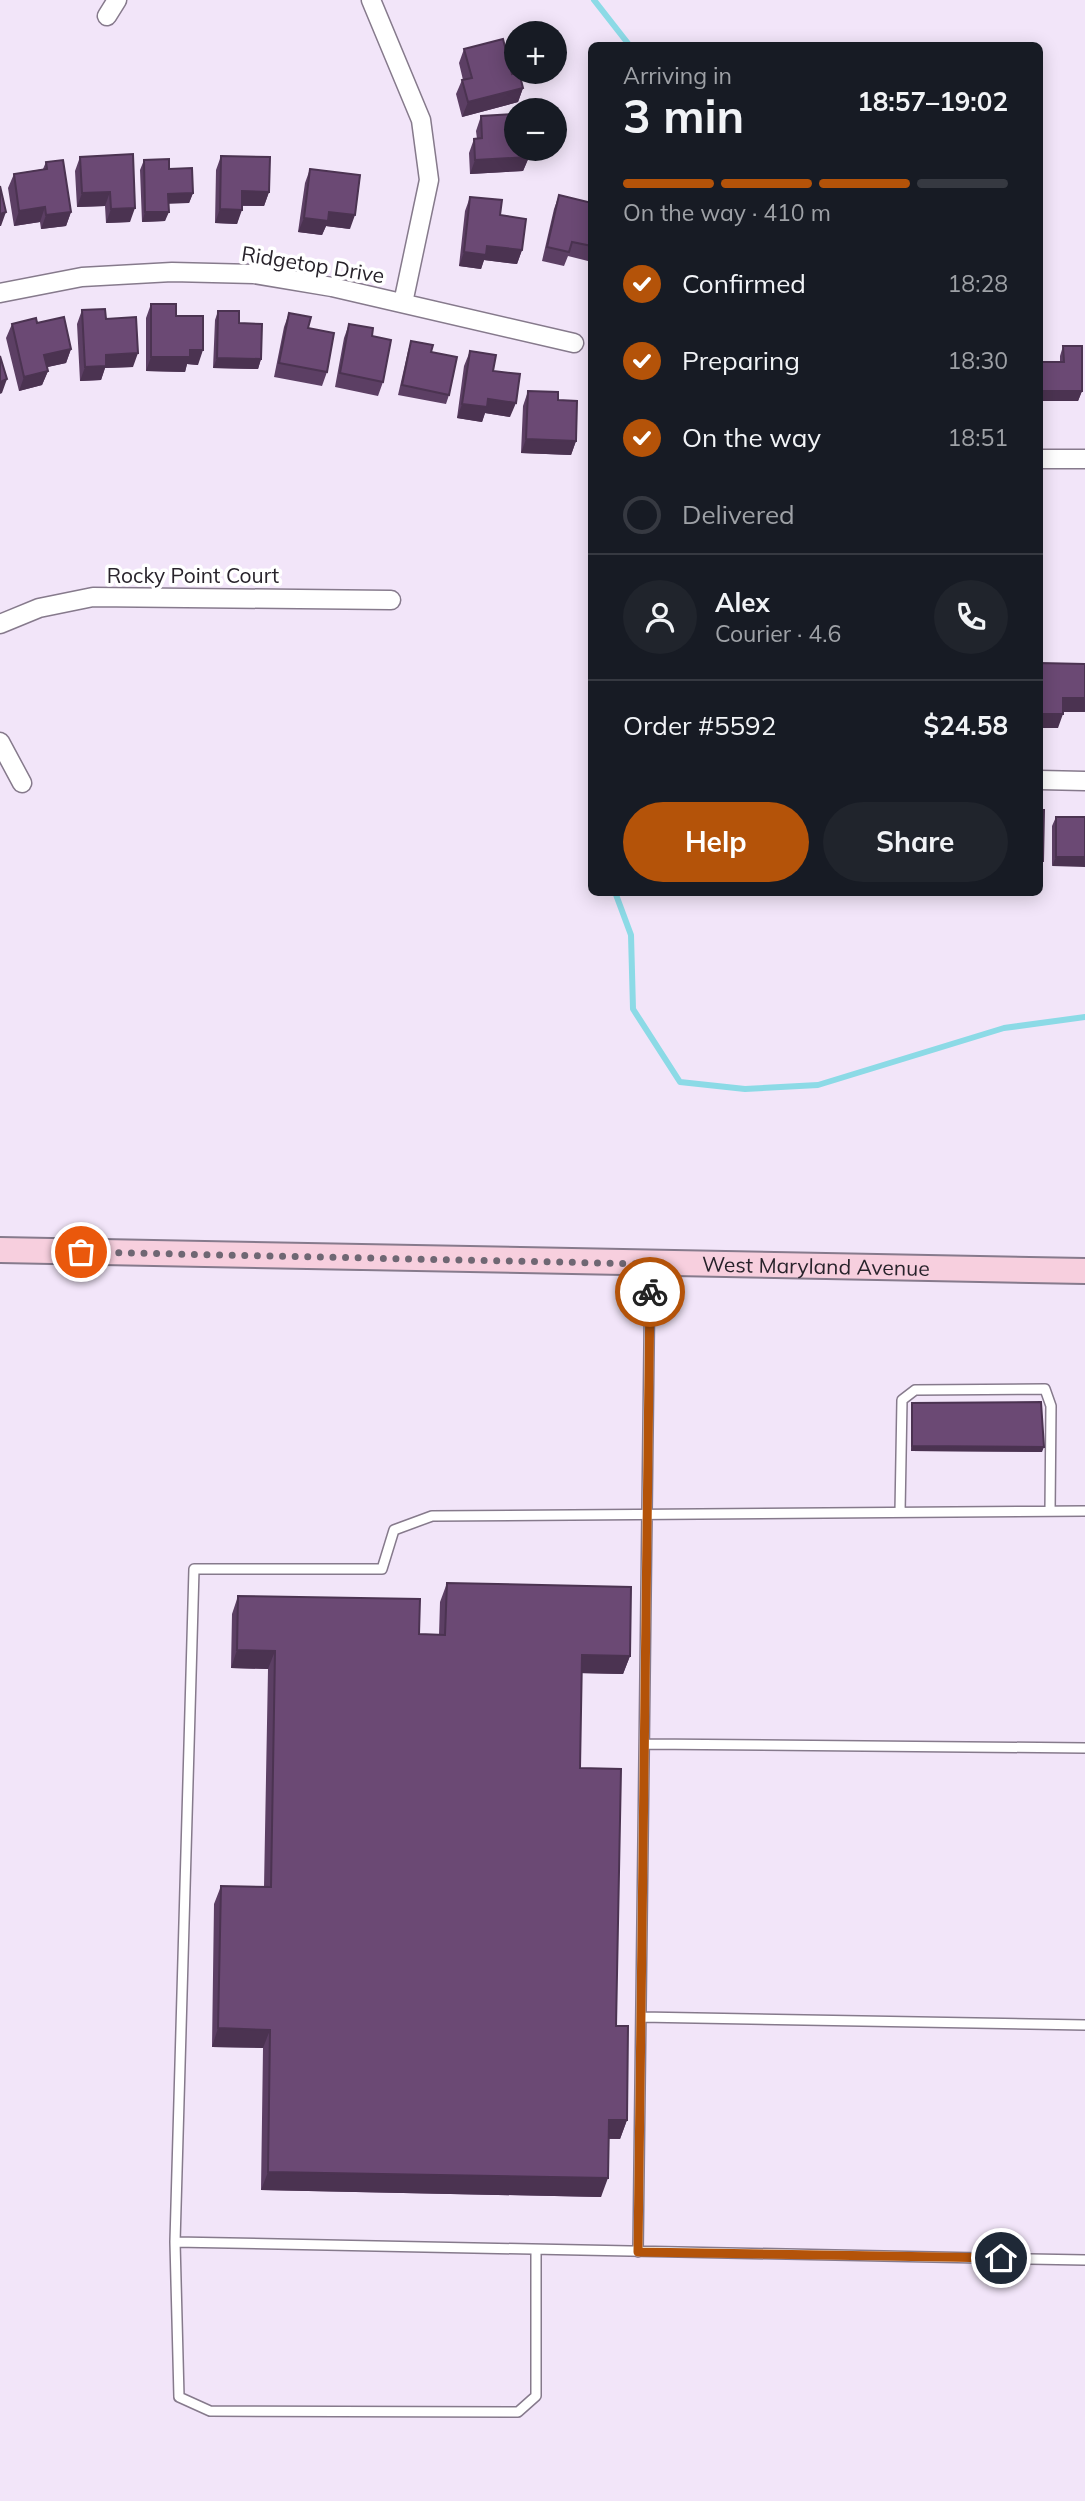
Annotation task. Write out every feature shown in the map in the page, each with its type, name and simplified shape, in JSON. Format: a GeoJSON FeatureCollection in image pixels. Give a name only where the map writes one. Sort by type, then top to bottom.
{"type":"FeatureCollection","features":[{"type":"Feature","properties":{"kind":"street"},"geometry":{"type":"LineString","coordinates":[[107,16],[117,0]]}},
{"type":"Feature","properties":{"kind":"street"},"geometry":{"type":"LineString","coordinates":[[370,0],[421,120],[429,180],[403,303]]}},
{"type":"Feature","properties":{"kind":"street","name":"Ridgetop Drive"},"geometry":{"type":"LineString","coordinates":[[0,293],[82,277],[172,272],[254,274],[332,286],[574,343]]}},
{"type":"Feature","properties":{"kind":"street"},"geometry":{"type":"LineString","coordinates":[[1043,459],[1085,459]]}},
{"type":"Feature","properties":{"kind":"street","name":"Rocky Point Court"},"geometry":{"type":"LineString","coordinates":[[0,624],[39,608],[93,597],[391,600]]}},
{"type":"Feature","properties":{"kind":"street"},"geometry":{"type":"LineString","coordinates":[[0,742],[22,783]]}},
{"type":"Feature","properties":{"kind":"street"},"geometry":{"type":"LineString","coordinates":[[1043,780],[1085,780]]}},
{"type":"Feature","properties":{"kind":"street","name":"West Maryland Avenue"},"geometry":{"type":"LineString","coordinates":[[0,1250],[1085,1271]]}},
{"type":"Feature","properties":{"kind":"lane"},"geometry":{"type":"LineString","coordinates":[[638,2252],[650,1264]]}},
{"type":"Feature","properties":{"kind":"lane"},"geometry":{"type":"LineString","coordinates":[[900,1512],[902,1400],[915,1390],[1045,1389],[1051,1406],[1050,1511]]}},
{"type":"Feature","properties":{"kind":"lane"},"geometry":{"type":"LineString","coordinates":[[536,2251],[536,2396],[518,2412],[210,2411],[178,2397],[175,2242],[194,1569],[382,1569],[394,1530],[432,1516],[1085,1511]]}},
{"type":"Feature","properties":{"kind":"lane"},"geometry":{"type":"LineString","coordinates":[[645,1744],[1085,1748]]}},
{"type":"Feature","properties":{"kind":"lane"},"geometry":{"type":"LineString","coordinates":[[641,2017],[1085,2025]]}},
{"type":"Feature","properties":{"kind":"lane"},"geometry":{"type":"LineString","coordinates":[[175,2242],[1085,2260]]}},
{"type":"Feature","properties":{"kind":"building"},"geometry":{"type":"Polygon","coordinates":[[[503,39],[504,84],[522,84],[523,88],[468,102],[462,80],[472,78],[464,49],[503,39]]]}},
{"type":"Feature","properties":{"kind":"building"},"geometry":{"type":"Polygon","coordinates":[[[504,115],[504,158],[475,160],[474,139],[482,138],[481,116],[504,115]]]}},
{"type":"Feature","properties":{"kind":"building"},"geometry":{"type":"Polygon","coordinates":[[[133,154],[135,208],[111,209],[110,192],[82,193],[80,157],[133,154]]]}},
{"type":"Feature","properties":{"kind":"building"},"geometry":{"type":"Polygon","coordinates":[[[221,156],[270,157],[269,192],[242,191],[242,210],[220,209],[221,156]]]}},
{"type":"Feature","properties":{"kind":"building"},"geometry":{"type":"Polygon","coordinates":[[[169,159],[169,169],[192,168],[193,193],[168,194],[169,212],[145,212],[144,160],[169,159]]]}},
{"type":"Feature","properties":{"kind":"building"},"geometry":{"type":"Polygon","coordinates":[[[63,160],[71,212],[46,215],[45,207],[19,211],[14,174],[47,169],[46,162],[63,160]]]}},
{"type":"Feature","properties":{"kind":"building"},"geometry":{"type":"Polygon","coordinates":[[[310,169],[360,175],[355,215],[329,212],[328,221],[304,218],[310,169]]]}},
{"type":"Feature","properties":{"kind":"building"},"geometry":{"type":"Polygon","coordinates":[[[0,186],[6,212],[0,214],[0,186]]]}},
{"type":"Feature","properties":{"kind":"building"},"geometry":{"type":"Polygon","coordinates":[[[559,195],[588,202],[588,245],[572,242],[569,252],[547,247],[559,195]]]}},
{"type":"Feature","properties":{"kind":"building"},"geometry":{"type":"Polygon","coordinates":[[[470,197],[502,200],[500,215],[526,219],[522,250],[487,246],[486,255],[464,252],[470,197]]]}},
{"type":"Feature","properties":{"kind":"building"},"geometry":{"type":"Polygon","coordinates":[[[151,304],[176,304],[176,316],[203,316],[203,350],[190,350],[190,357],[151,357],[151,304]]]}},
{"type":"Feature","properties":{"kind":"building"},"geometry":{"type":"Polygon","coordinates":[[[105,309],[106,319],[136,317],[138,353],[106,355],[106,366],[85,367],[82,310],[105,309]]]}},
{"type":"Feature","properties":{"kind":"building"},"geometry":{"type":"Polygon","coordinates":[[[218,311],[239,311],[239,323],[262,324],[261,359],[217,358],[218,311]]]}},
{"type":"Feature","properties":{"kind":"building"},"geometry":{"type":"Polygon","coordinates":[[[289,313],[311,317],[308,328],[334,333],[327,372],[279,363],[289,313]]]}},
{"type":"Feature","properties":{"kind":"building"},"geometry":{"type":"Polygon","coordinates":[[[64,317],[71,349],[44,355],[48,371],[24,377],[12,324],[36,318],[37,323],[64,317]]]}},
{"type":"Feature","properties":{"kind":"building"},"geometry":{"type":"Polygon","coordinates":[[[349,324],[373,328],[372,336],[391,340],[383,382],[340,373],[349,324]]]}},
{"type":"Feature","properties":{"kind":"building"},"geometry":{"type":"Polygon","coordinates":[[[411,341],[433,345],[431,352],[457,357],[449,395],[402,385],[411,341]]]}},
{"type":"Feature","properties":{"kind":"building"},"geometry":{"type":"Polygon","coordinates":[[[1063,346],[1082,346],[1082,391],[1043,391],[1043,362],[1064,362],[1063,346]]]}},
{"type":"Feature","properties":{"kind":"building"},"geometry":{"type":"Polygon","coordinates":[[[470,351],[496,355],[493,371],[520,374],[516,403],[488,399],[487,407],[462,404],[470,351]]]}},
{"type":"Feature","properties":{"kind":"building"},"geometry":{"type":"Polygon","coordinates":[[[0,356],[7,379],[0,382],[0,356]]]}},
{"type":"Feature","properties":{"kind":"building"},"geometry":{"type":"Polygon","coordinates":[[[528,391],[558,392],[558,400],[577,401],[576,441],[526,439],[528,391]]]}},
{"type":"Feature","properties":{"kind":"building"},"geometry":{"type":"Polygon","coordinates":[[[1043,663],[1085,664],[1085,698],[1063,698],[1063,714],[1043,714],[1043,663]]]}},
{"type":"Feature","properties":{"kind":"building"},"geometry":{"type":"Polygon","coordinates":[[[1056,817],[1085,817],[1085,857],[1056,857],[1056,817]]]}},
{"type":"Feature","properties":{"kind":"building"},"geometry":{"type":"Polygon","coordinates":[[[1041,1402],[1044,1447],[912,1446],[912,1403],[1041,1402]]]}},
{"type":"Feature","properties":{"kind":"building"},"geometry":{"type":"Polygon","coordinates":[[[447,1583],[631,1587],[630,1656],[582,1655],[580,1768],[621,1769],[616,2026],[628,2026],[627,2120],[609,2120],[608,2178],[268,2172],[270,2030],[218,2028],[221,1886],[271,1887],[275,1651],[237,1650],[238,1596],[420,1599],[419,1634],[445,1635],[447,1583]]]}},
{"type":"Feature","properties":{"kind":"waterway"},"geometry":{"type":"LineString","coordinates":[[594,0],[627,42]]}},
{"type":"Feature","properties":{"kind":"waterway"},"geometry":{"type":"LineString","coordinates":[[616,896],[631,935],[633,1009],[680,1082],[745,1089],[818,1085],[1004,1028],[1085,1017]]}},
{"type":"Feature","properties":{"kind":"way so far"},"geometry":{"type":"LineString","coordinates":[[81,1252],[650,1264],[650,1292]]}},
{"type":"Feature","properties":{"kind":"route"},"geometry":{"type":"LineString","coordinates":[[650,1292],[638,2252],[1001,2258]]}}]}
